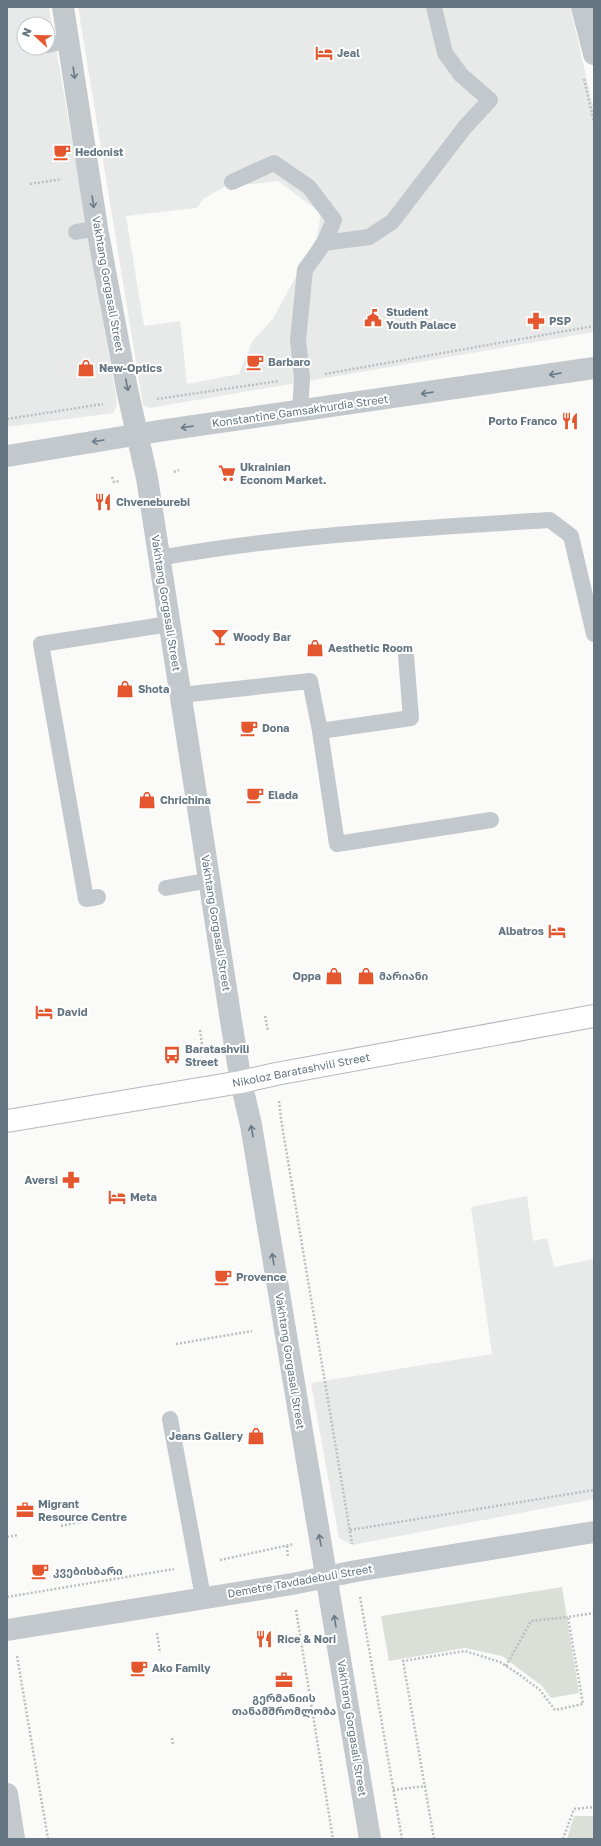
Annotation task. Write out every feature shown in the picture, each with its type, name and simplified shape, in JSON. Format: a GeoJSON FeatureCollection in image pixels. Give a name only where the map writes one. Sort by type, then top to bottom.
{"type":"FeatureCollection","features":[{"type":"Feature","properties":{"kind":"street","name":"Vakhtang Gorgasali Street"},"geometry":{"type":"LineString","coordinates":[[64,7],[69,40],[87,230],[147,478],[241,1082],[251,1125],[370,1839]]}},
{"type":"Feature","properties":{"kind":"street"},"geometry":{"type":"LineString","coordinates":[[582,7],[594,54]]}},
{"type":"Feature","properties":{"kind":"street","name":"Konstantine Gamsakhurdia Street"},"geometry":{"type":"LineString","coordinates":[[7,456],[137,435],[594,368]]}},
{"type":"Feature","properties":{"kind":"street","name":"Nikoloz Baratashvili Street"},"geometry":{"type":"LineString","coordinates":[[7,1121],[241,1082],[276,1074],[594,1016]]}},
{"type":"Feature","properties":{"kind":"street","name":"Demetre Tavdadebuli Street"},"geometry":{"type":"LineString","coordinates":[[7,1630],[327,1578],[356,1571],[594,1532]]}},
{"type":"Feature","properties":{"kind":"street"},"geometry":{"type":"LineString","coordinates":[[7,1794],[14,1839]]}},
{"type":"Feature","properties":{"kind":"lane"},"geometry":{"type":"LineString","coordinates":[[324,243],[369,237],[392,222],[465,127],[490,100],[461,75],[445,53],[434,7]]}},
{"type":"Feature","properties":{"kind":"lane"},"geometry":{"type":"LineString","coordinates":[[56,43],[69,40]]}},
{"type":"Feature","properties":{"kind":"lane"},"geometry":{"type":"LineString","coordinates":[[232,182],[274,163],[309,187],[334,220],[324,243],[305,270],[298,340],[302,378],[300,412]]}},
{"type":"Feature","properties":{"kind":"lane"},"geometry":{"type":"LineString","coordinates":[[159,558],[209,549],[401,530],[550,520],[571,536],[590,598],[594,634]]}},
{"type":"Feature","properties":{"kind":"lane"},"geometry":{"type":"LineString","coordinates":[[98,896],[86,899],[41,644],[170,624]]}},
{"type":"Feature","properties":{"kind":"lane"},"geometry":{"type":"LineString","coordinates":[[320,731],[411,718],[406,656]]}},
{"type":"Feature","properties":{"kind":"lane"},"geometry":{"type":"LineString","coordinates":[[180,695],[310,681],[320,731],[337,844],[491,820]]}},
{"type":"Feature","properties":{"kind":"lane"},"geometry":{"type":"LineString","coordinates":[[166,888],[210,880]]}},
{"type":"Feature","properties":{"kind":"lane"},"geometry":{"type":"LineString","coordinates":[[170,1419],[203,1598]]}},
{"type":"Feature","properties":{"kind":"path"},"geometry":{"type":"LineString","coordinates":[[30,184],[69,178]]}},
{"type":"Feature","properties":{"kind":"path"},"geometry":{"type":"LineString","coordinates":[[151,400],[302,378],[594,326]]}},
{"type":"Feature","properties":{"kind":"path"},"geometry":{"type":"LineString","coordinates":[[173,472],[180,470]]}},
{"type":"Feature","properties":{"kind":"path"},"geometry":{"type":"LineString","coordinates":[[112,477],[114,482],[122,481]]}},
{"type":"Feature","properties":{"kind":"path"},"geometry":{"type":"LineString","coordinates":[[264,1016],[268,1031]]}},
{"type":"Feature","properties":{"kind":"path"},"geometry":{"type":"LineString","coordinates":[[200,1030],[202,1044]]}},
{"type":"Feature","properties":{"kind":"path"},"geometry":{"type":"LineString","coordinates":[[279,1100],[352,1545]]}},
{"type":"Feature","properties":{"kind":"path"},"geometry":{"type":"LineString","coordinates":[[176,1344],[252,1331]]}},
{"type":"Feature","properties":{"kind":"path"},"geometry":{"type":"LineString","coordinates":[[344,1531],[594,1490]]}},
{"type":"Feature","properties":{"kind":"path"},"geometry":{"type":"LineString","coordinates":[[61,1526],[92,1519]]}},
{"type":"Feature","properties":{"kind":"path"},"geometry":{"type":"LineString","coordinates":[[7,1538],[18,1535]]}},
{"type":"Feature","properties":{"kind":"path"},"geometry":{"type":"LineString","coordinates":[[7,1597],[197,1565],[300,1542]]}},
{"type":"Feature","properties":{"kind":"path"},"geometry":{"type":"LineString","coordinates":[[287,1546],[289,1563]]}},
{"type":"Feature","properties":{"kind":"path"},"geometry":{"type":"LineString","coordinates":[[359,1592],[402,1839]]}},
{"type":"Feature","properties":{"kind":"path"},"geometry":{"type":"LineString","coordinates":[[295,1604],[333,1839]]}},
{"type":"Feature","properties":{"kind":"path"},"geometry":{"type":"LineString","coordinates":[[506,1666],[531,1621],[594,1613]]}},
{"type":"Feature","properties":{"kind":"path"},"geometry":{"type":"LineString","coordinates":[[434,1839],[404,1661],[466,1651],[500,1662],[540,1690],[555,1710],[583,1704],[568,1617]]}},
{"type":"Feature","properties":{"kind":"path"},"geometry":{"type":"LineString","coordinates":[[157,1632],[160,1653]]}},
{"type":"Feature","properties":{"kind":"path"},"geometry":{"type":"LineString","coordinates":[[16,1650],[48,1839]]}},
{"type":"Feature","properties":{"kind":"path"},"geometry":{"type":"LineString","coordinates":[[172,1738],[173,1745]]}},
{"type":"Feature","properties":{"kind":"path"},"geometry":{"type":"LineString","coordinates":[[363,1794],[426,1786]]}},
{"type":"Feature","properties":{"kind":"path"},"geometry":{"type":"LineString","coordinates":[[563,1839],[574,1809],[594,1807]]}},
{"type":"Feature","properties":{"kind":"shaded area"},"geometry":{"type":"Polygon","coordinates":[[[7,7],[49,7],[51,16],[16,16],[16,56],[56,56],[56,48],[117,402],[113,413],[7,427],[7,7]]]}},
{"type":"Feature","properties":{"kind":"shaded area"},"geometry":{"type":"Polygon","coordinates":[[[78,7],[570,7],[594,110],[594,332],[150,408],[143,405],[78,7]],[[278,181],[224,187],[203,199],[197,208],[126,216],[144,326],[180,321],[187,384],[239,374],[253,340],[273,319],[317,237],[321,213],[278,181]]]}},
{"type":"Feature","properties":{"kind":"shaded area"},"geometry":{"type":"Polygon","coordinates":[[[527,1196],[533,1241],[547,1238],[554,1267],[594,1259],[594,1499],[352,1545],[339,1538],[311,1383],[492,1354],[471,1207],[527,1196]]]}},
{"type":"Feature","properties":{"kind":"shaded area"},"geometry":{"type":"Polygon","coordinates":[[[562,1587],[579,1693],[551,1698],[542,1686],[502,1656],[465,1648],[389,1661],[381,1616],[562,1587]]]}},
{"type":"Feature","properties":{"kind":"shaded area"},"geometry":{"type":"Polygon","coordinates":[[[574,1816],[594,1816],[594,1839],[567,1839],[574,1816]]]}},
{"type":"Feature","properties":{"kind":"place","name":"Jeal"},"geometry":{"type":"Point","coordinates":[324,53]}},
{"type":"Feature","properties":{"kind":"place","name":"Hedonist"},"geometry":{"type":"Point","coordinates":[62,152]}},
{"type":"Feature","properties":{"kind":"place","name":"Student Youth Palace"},"geometry":{"type":"Point","coordinates":[373,318]}},
{"type":"Feature","properties":{"kind":"place","name":"PSP"},"geometry":{"type":"Point","coordinates":[536,321]}},
{"type":"Feature","properties":{"kind":"place","name":"Barbaro"},"geometry":{"type":"Point","coordinates":[255,362]}},
{"type":"Feature","properties":{"kind":"place","name":"New-Optics"},"geometry":{"type":"Point","coordinates":[86,368]}},
{"type":"Feature","properties":{"kind":"place","name":"Porto Franco"},"geometry":{"type":"Point","coordinates":[570,421]}},
{"type":"Feature","properties":{"kind":"place","name":"Ukrainian Econom Market."},"geometry":{"type":"Point","coordinates":[227,473]}},
{"type":"Feature","properties":{"kind":"place","name":"Chveneburebi"},"geometry":{"type":"Point","coordinates":[103,502]}},
{"type":"Feature","properties":{"kind":"place","name":"Woody Bar"},"geometry":{"type":"Point","coordinates":[220,637]}},
{"type":"Feature","properties":{"kind":"place","name":"Aesthetic Room"},"geometry":{"type":"Point","coordinates":[315,648]}},
{"type":"Feature","properties":{"kind":"place","name":"Shota"},"geometry":{"type":"Point","coordinates":[125,689]}},
{"type":"Feature","properties":{"kind":"place","name":"Dona"},"geometry":{"type":"Point","coordinates":[249,728]}},
{"type":"Feature","properties":{"kind":"place","name":"Elada"},"geometry":{"type":"Point","coordinates":[255,795]}},
{"type":"Feature","properties":{"kind":"place","name":"Chrichina"},"geometry":{"type":"Point","coordinates":[147,800]}},
{"type":"Feature","properties":{"kind":"place","name":"Albatros"},"geometry":{"type":"Point","coordinates":[557,931]}},
{"type":"Feature","properties":{"kind":"place","name":"Oppa"},"geometry":{"type":"Point","coordinates":[334,976]}},
{"type":"Feature","properties":{"kind":"place","name":"მარიანი"},"geometry":{"type":"Point","coordinates":[366,976]}},
{"type":"Feature","properties":{"kind":"place","name":"David"},"geometry":{"type":"Point","coordinates":[44,1012]}},
{"type":"Feature","properties":{"kind":"place","name":"Baratashvili Street"},"geometry":{"type":"Point","coordinates":[172,1055]}},
{"type":"Feature","properties":{"kind":"place","name":"Aversi"},"geometry":{"type":"Point","coordinates":[71,1180]}},
{"type":"Feature","properties":{"kind":"place","name":"Meta"},"geometry":{"type":"Point","coordinates":[117,1197]}},
{"type":"Feature","properties":{"kind":"place","name":"Provence"},"geometry":{"type":"Point","coordinates":[223,1277]}},
{"type":"Feature","properties":{"kind":"place","name":"Jeans Gallery"},"geometry":{"type":"Point","coordinates":[256,1436]}},
{"type":"Feature","properties":{"kind":"place","name":"Migrant Resource Centre"},"geometry":{"type":"Point","coordinates":[25,1510]}},
{"type":"Feature","properties":{"kind":"place","name":"კვებისბარი"},"geometry":{"type":"Point","coordinates":[40,1571]}},
{"type":"Feature","properties":{"kind":"place","name":"Rice & Nori"},"geometry":{"type":"Point","coordinates":[264,1639]}},
{"type":"Feature","properties":{"kind":"place","name":"Ako Family"},"geometry":{"type":"Point","coordinates":[139,1668]}},
{"type":"Feature","properties":{"kind":"place","name":"გერმანიის თანამშრომლობა"},"geometry":{"type":"Point","coordinates":[284,1680]}}]}
